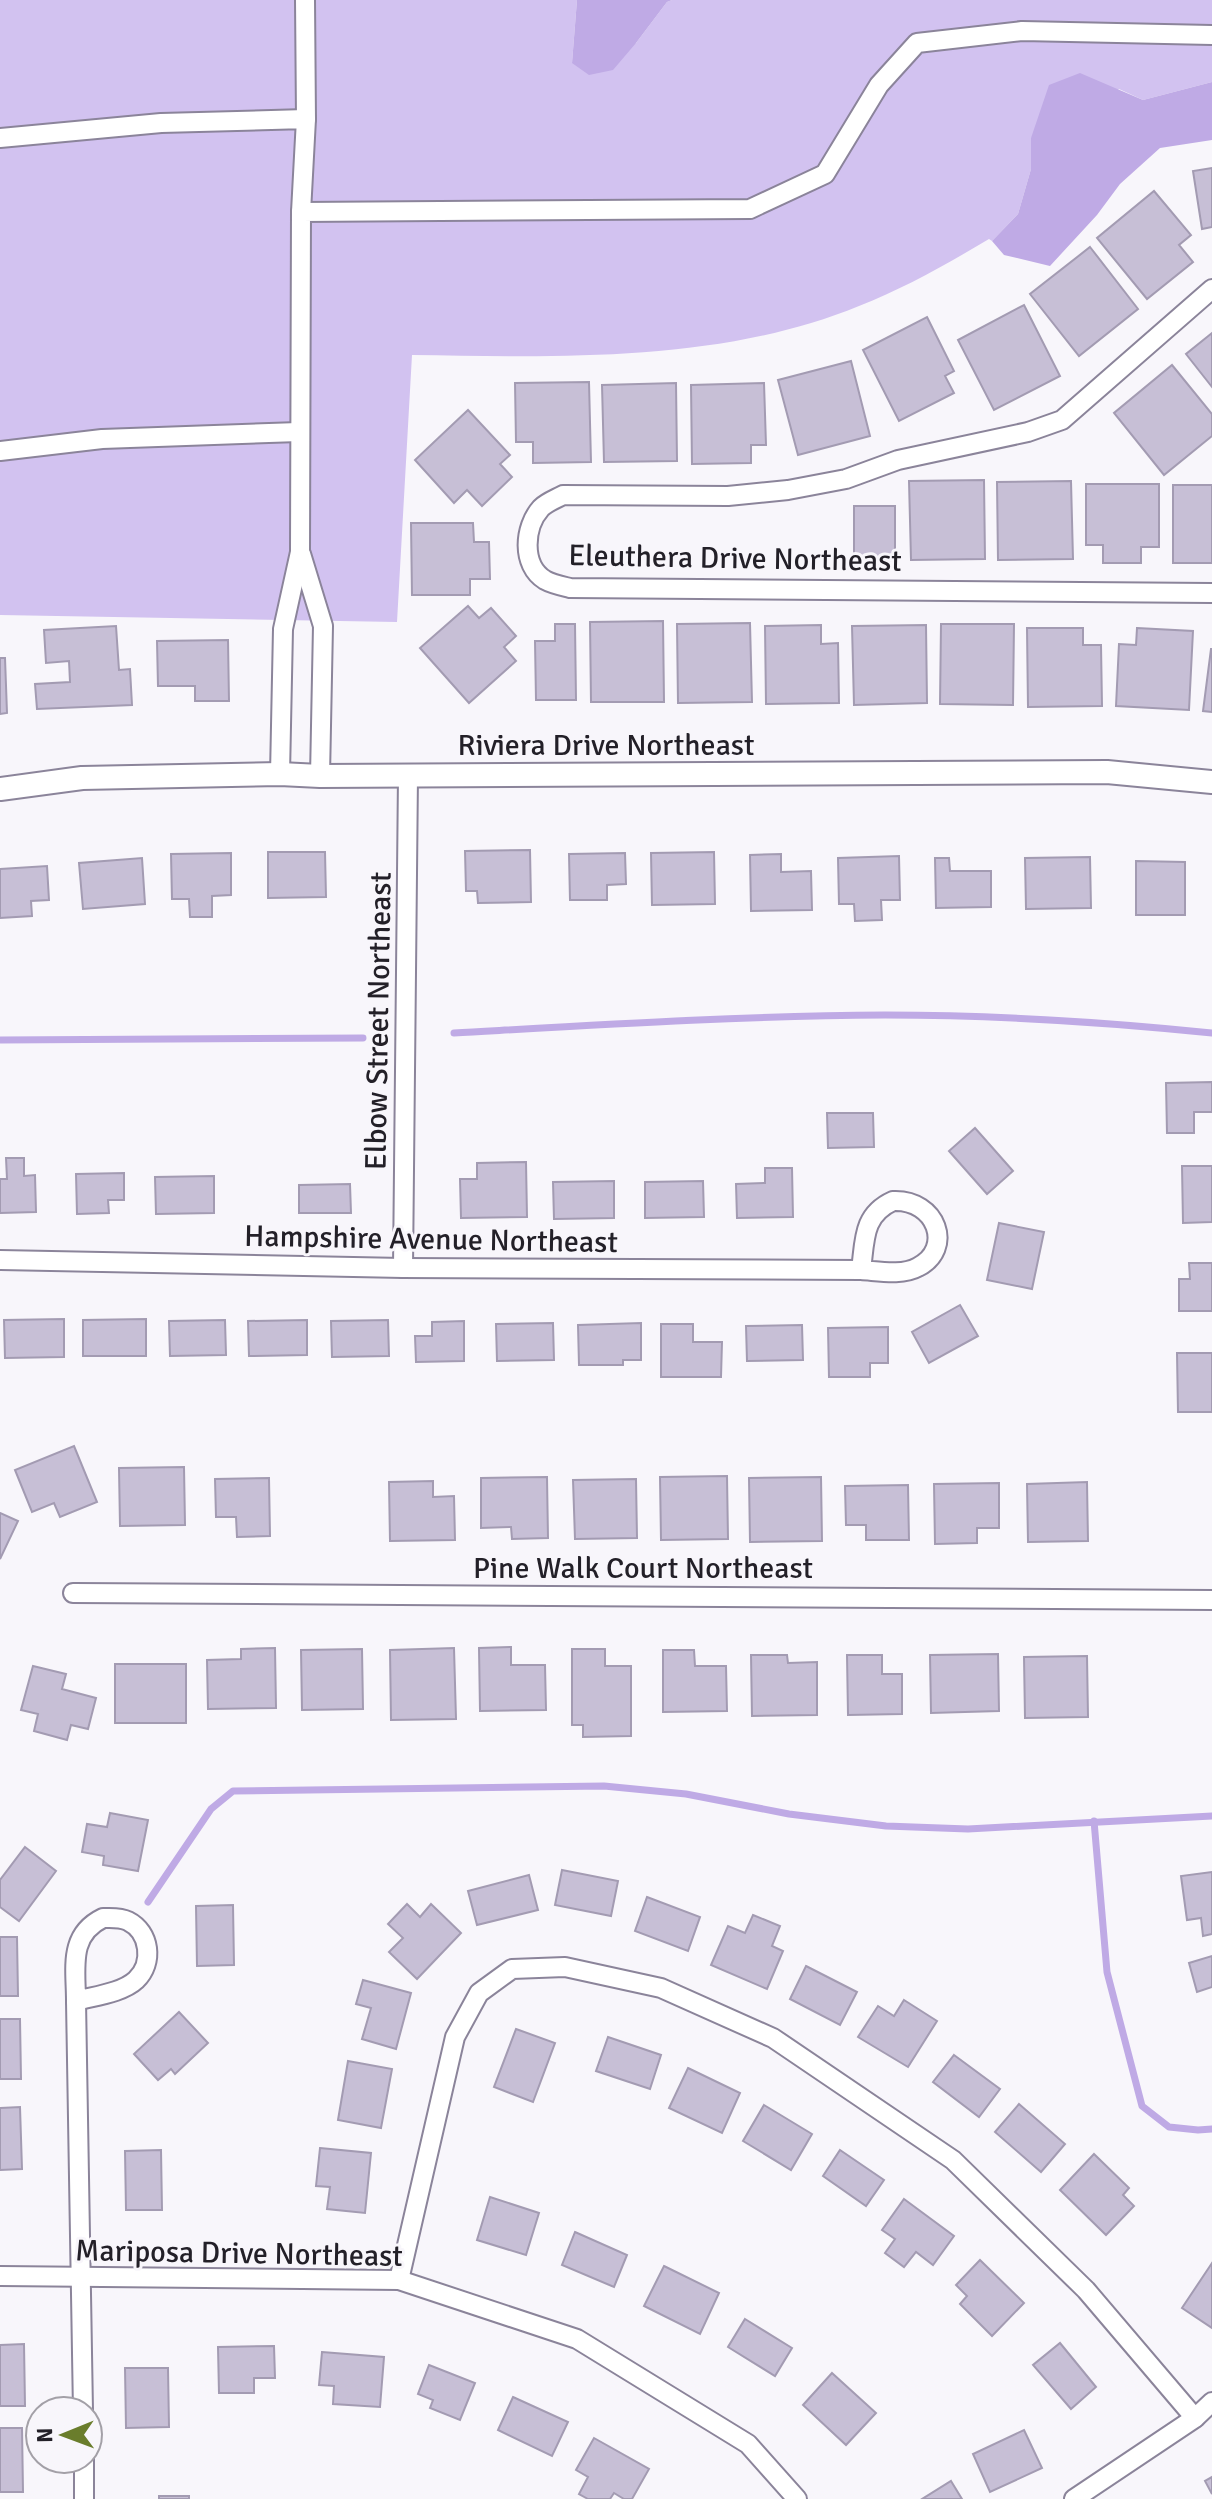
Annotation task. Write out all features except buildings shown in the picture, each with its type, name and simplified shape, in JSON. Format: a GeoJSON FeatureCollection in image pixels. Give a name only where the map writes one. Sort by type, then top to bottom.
{"type":"FeatureCollection","features":[{"type":"Feature","properties":{"kind":"street"},"geometry":{"type":"LineString","coordinates":[[280,774],[283,629],[300,552],[305,0]]}},
{"type":"Feature","properties":{"kind":"street"},"geometry":{"type":"LineString","coordinates":[[301,212],[750,209],[825,174],[879,85],[917,43],[1022,31],[1212,35]]}},
{"type":"Feature","properties":{"kind":"street"},"geometry":{"type":"LineString","coordinates":[[0,138],[161,123],[306,119]]}},
{"type":"Feature","properties":{"kind":"street","name":"Eleuthera Drive Northeast"},"geometry":{"type":"LineString","coordinates":[[1212,289],[1062,420],[1028,432],[898,460],[846,479],[788,490],[728,496],[563,495],[544,505],[533,519],[526,540],[531,564],[545,580],[570,588],[1212,593]]}},
{"type":"Feature","properties":{"kind":"street"},"geometry":{"type":"LineString","coordinates":[[0,451],[102,439],[299,432]]}},
{"type":"Feature","properties":{"kind":"street"},"geometry":{"type":"LineString","coordinates":[[300,552],[323,626],[320,776]]}},
{"type":"Feature","properties":{"kind":"street","name":"Riviera Drive Northeast"},"geometry":{"type":"LineString","coordinates":[[0,789],[82,778],[280,774],[1107,772],[1212,782]]}},
{"type":"Feature","properties":{"kind":"street","name":"Elbow Street Northeast"},"geometry":{"type":"LineString","coordinates":[[403,1268],[408,775]]}},
{"type":"Feature","properties":{"kind":"street","name":"Hampshire Avenue Northeast"},"geometry":{"type":"LineString","coordinates":[[0,1260],[403,1268],[905,1272],[925,1263],[937,1243],[934,1221],[927,1211],[917,1204],[893,1201],[873,1214],[868,1225],[861,1270]]}},
{"type":"Feature","properties":{"kind":"street","name":"Pine Walk Court Northeast"},"geometry":{"type":"LineString","coordinates":[[73,1593],[1212,1600]]}},
{"type":"Feature","properties":{"kind":"street"},"geometry":{"type":"LineString","coordinates":[[76,2001],[128,1986],[137,1979],[144,1970],[148,1948],[137,1927],[127,1920],[103,1918],[83,1932],[77,1943],[76,2001],[83,2395]]}},
{"type":"Feature","properties":{"kind":"street"},"geometry":{"type":"LineString","coordinates":[[399,2280],[455,2037],[479,1993],[512,1969],[565,1967],[661,1988],[773,2038],[953,2160],[1086,2290],[1195,2418]]}},
{"type":"Feature","properties":{"kind":"street","name":"Mariposa Drive Northeast"},"geometry":{"type":"LineString","coordinates":[[0,2276],[399,2280],[577,2339],[748,2444],[797,2499]]}},
{"type":"Feature","properties":{"kind":"street"},"geometry":{"type":"LineString","coordinates":[[1074,2499],[1195,2418],[1212,2402]]}},
{"type":"Feature","properties":{"kind":"street"},"geometry":{"type":"LineString","coordinates":[[84,2475],[84,2499]]}},
{"type":"Feature","properties":{"kind":"shaded area"},"geometry":{"type":"Polygon","coordinates":[[[0,0],[577,0],[572,63],[636,43],[667,2],[672,0],[1212,0],[1212,82],[1143,100],[1119,89],[1031,138],[1031,169],[1018,214],[992,241],[989,239],[876,299],[806,325],[751,338],[638,353],[412,355],[397,622],[0,615],[0,0]]]}},
{"type":"Feature","properties":{"kind":"shaded area"},"geometry":{"type":"Polygon","coordinates":[[[577,0],[672,0],[667,2],[613,70],[589,75],[572,63],[577,0]]]}},
{"type":"Feature","properties":{"kind":"shaded area"},"geometry":{"type":"Polygon","coordinates":[[[1080,73],[1143,100],[1212,82],[1212,140],[1160,148],[1120,184],[1097,215],[1050,266],[1004,255],[992,241],[1018,214],[1031,169],[1031,138],[1049,85],[1080,73]]]}},
{"type":"Feature","properties":{"kind":"waterway"},"geometry":{"type":"LineString","coordinates":[[454,1033],[723,1019],[885,1015],[1049,1020],[1212,1033]]}},
{"type":"Feature","properties":{"kind":"waterway"},"geometry":{"type":"LineString","coordinates":[[0,1040],[363,1038]]}},
{"type":"Feature","properties":{"kind":"waterway"},"geometry":{"type":"LineString","coordinates":[[148,1902],[211,1809],[233,1791],[604,1786],[686,1794],[789,1814],[886,1826],[968,1829],[1212,1816]]}},
{"type":"Feature","properties":{"kind":"waterway"},"geometry":{"type":"LineString","coordinates":[[1094,1821],[1107,1972],[1142,2106],[1169,2127],[1212,2129]]}}]}
